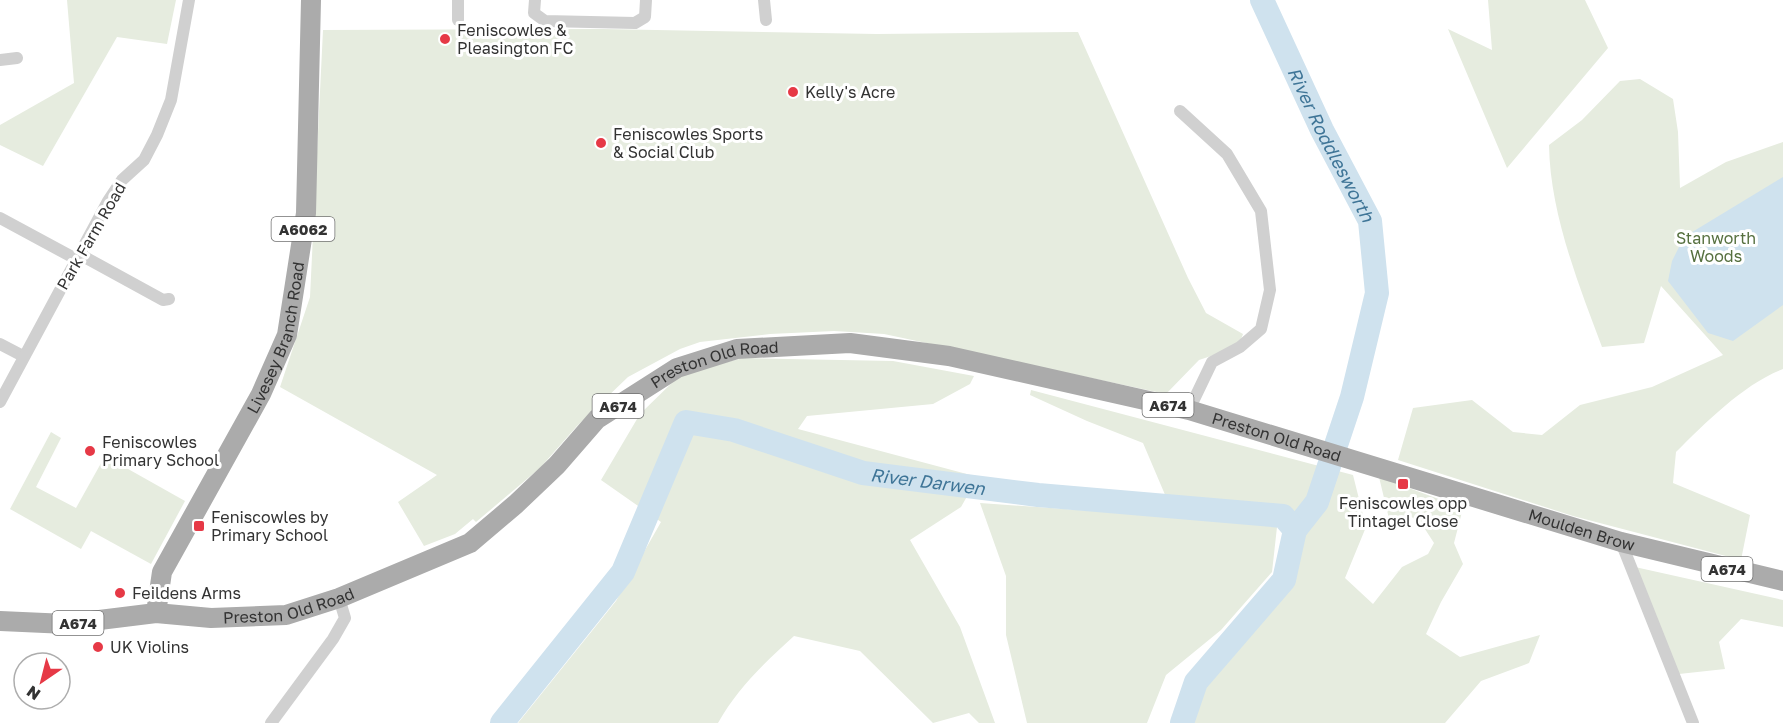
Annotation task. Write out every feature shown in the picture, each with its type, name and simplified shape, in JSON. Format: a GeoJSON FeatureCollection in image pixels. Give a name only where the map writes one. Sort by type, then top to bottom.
{"type":"FeatureCollection","features":[{"type":"Feature","properties":{"kind":"main road","name":"Livesey Branch Road"},"geometry":{"type":"LineString","coordinates":[[156,613],[162,572],[261,394],[287,335],[306,213],[311,0]]}},
{"type":"Feature","properties":{"kind":"main road","name":"Preston Old Road"},"geometry":{"type":"LineString","coordinates":[[0,621],[67,624],[156,613],[212,618],[286,615],[339,598],[470,543],[557,465],[597,419],[676,368],[737,349],[850,343],[938,354],[1189,410],[1383,468]]}},
{"type":"Feature","properties":{"kind":"main road","name":"Moulden Brow"},"geometry":{"type":"LineString","coordinates":[[1383,468],[1621,542],[1783,581]]}},
{"type":"Feature","properties":{"kind":"street","name":"Park Farm Road"},"geometry":{"type":"LineString","coordinates":[[0,402],[108,201],[122,180],[144,160],[157,135],[171,100],[189,0]]}},
{"type":"Feature","properties":{"kind":"street"},"geometry":{"type":"LineString","coordinates":[[458,0],[458,20]]}},
{"type":"Feature","properties":{"kind":"street"},"geometry":{"type":"LineString","coordinates":[[535,0],[534,13],[545,21],[635,22],[645,17],[646,0]]}},
{"type":"Feature","properties":{"kind":"street"},"geometry":{"type":"LineString","coordinates":[[764,0],[766,20]]}},
{"type":"Feature","properties":{"kind":"street"},"geometry":{"type":"LineString","coordinates":[[0,60],[17,58]]}},
{"type":"Feature","properties":{"kind":"street"},"geometry":{"type":"LineString","coordinates":[[1180,111],[1227,154],[1261,212],[1270,290],[1261,329],[1240,347],[1212,362],[1189,410]]}},
{"type":"Feature","properties":{"kind":"street"},"geometry":{"type":"LineString","coordinates":[[0,218],[163,300],[169,299]]}},
{"type":"Feature","properties":{"kind":"street"},"geometry":{"type":"LineString","coordinates":[[0,344],[23,356]]}},
{"type":"Feature","properties":{"kind":"street"},"geometry":{"type":"LineString","coordinates":[[1621,542],[1693,723]]}},
{"type":"Feature","properties":{"kind":"street"},"geometry":{"type":"LineString","coordinates":[[271,723],[333,639],[345,618],[339,598]]}},
{"type":"Feature","properties":{"kind":"green space"},"geometry":{"type":"Polygon","coordinates":[[[67,0],[176,0],[167,44],[117,37],[43,166],[0,145],[0,125],[74,83],[67,0]]]}},
{"type":"Feature","properties":{"kind":"green space"},"geometry":{"type":"Polygon","coordinates":[[[1488,0],[1585,0],[1608,48],[1507,168],[1448,29],[1492,50],[1488,0]]]}},
{"type":"Feature","properties":{"kind":"green space"},"geometry":{"type":"Polygon","coordinates":[[[602,29],[877,34],[1078,32],[1188,278],[1206,313],[1243,334],[1238,347],[1199,360],[1166,394],[884,334],[834,331],[770,334],[700,342],[680,349],[628,377],[577,426],[540,468],[476,522],[473,519],[455,534],[424,546],[398,502],[437,475],[280,387],[310,297],[323,30],[602,29]]]}},
{"type":"Feature","properties":{"kind":"green space","name":"Stanworth Woods"},"geometry":{"type":"Polygon","coordinates":[[[1640,79],[1673,99],[1678,132],[1680,188],[1726,162],[1783,142],[1783,369],[1769,375],[1740,394],[1676,452],[1673,483],[1750,515],[1741,560],[1573,516],[1398,460],[1413,408],[1472,400],[1513,432],[1542,435],[1580,405],[1652,387],[1723,355],[1661,286],[1644,343],[1602,347],[1567,248],[1554,196],[1549,145],[1582,120],[1620,81],[1640,79]]]}},
{"type":"Feature","properties":{"kind":"green space"},"geometry":{"type":"Polygon","coordinates":[[[743,358],[893,361],[974,376],[970,384],[933,404],[807,416],[798,429],[978,477],[961,507],[910,540],[960,627],[995,723],[979,723],[969,713],[933,723],[860,651],[794,636],[752,676],[718,723],[518,723],[616,601],[661,522],[601,480],[640,414],[681,374],[743,358]]]}},
{"type":"Feature","properties":{"kind":"green space"},"geometry":{"type":"Polygon","coordinates":[[[1031,390],[1353,475],[1366,527],[1345,578],[1373,604],[1402,567],[1428,554],[1434,543],[1423,526],[1408,514],[1404,522],[1391,527],[1379,477],[1463,508],[1454,543],[1463,564],[1426,634],[1460,657],[1540,635],[1529,663],[1481,681],[1445,723],[1189,723],[1200,691],[1226,647],[1296,578],[1301,525],[1289,513],[1166,497],[1143,443],[1030,395],[1031,390]]]}},
{"type":"Feature","properties":{"kind":"green space"},"geometry":{"type":"Polygon","coordinates":[[[51,432],[61,438],[36,487],[76,508],[105,456],[185,501],[151,564],[91,531],[81,549],[10,509],[51,432]]]}},
{"type":"Feature","properties":{"kind":"green space"},"geometry":{"type":"Polygon","coordinates":[[[980,503],[1262,523],[1277,527],[1272,572],[1221,630],[1166,675],[1147,723],[1027,723],[1006,635],[1006,576],[980,503]]]}},
{"type":"Feature","properties":{"kind":"green space"},"geometry":{"type":"Polygon","coordinates":[[[1635,567],[1783,600],[1783,627],[1741,619],[1719,642],[1725,669],[1679,674],[1635,567]]]}},
{"type":"Feature","properties":{"kind":"water"},"geometry":{"type":"Polygon","coordinates":[[[1783,177],[1783,305],[1733,341],[1708,333],[1668,281],[1672,261],[1684,237],[1783,177]]]}},
{"type":"Feature","properties":{"kind":"waterway","name":"River Roddlesworth"},"geometry":{"type":"LineString","coordinates":[[1262,0],[1322,130],[1370,221],[1377,293],[1352,397],[1317,502],[1295,530]]}},
{"type":"Feature","properties":{"kind":"waterway","name":"River Darwen"},"geometry":{"type":"LineString","coordinates":[[502,723],[623,572],[686,422],[734,430],[863,473],[1038,495],[1283,516],[1295,530],[1284,580],[1196,682],[1182,723]]}},
{"type":"Feature","properties":{"kind":"place","name":"Feniscowles & Pleasington FC"},"geometry":{"type":"Point","coordinates":[445,39]}},
{"type":"Feature","properties":{"kind":"place","name":"Kelly's Acre"},"geometry":{"type":"Point","coordinates":[793,92]}},
{"type":"Feature","properties":{"kind":"place","name":"Feniscowles Sports & Social Club"},"geometry":{"type":"Point","coordinates":[601,143]}},
{"type":"Feature","properties":{"kind":"place","name":"Feniscowles Primary School"},"geometry":{"type":"Point","coordinates":[90,451]}},
{"type":"Feature","properties":{"kind":"place","name":"Feniscowles opp Tintagel Close"},"geometry":{"type":"Point","coordinates":[1403,484]}},
{"type":"Feature","properties":{"kind":"place","name":"Feniscowles by Primary School"},"geometry":{"type":"Point","coordinates":[199,526]}},
{"type":"Feature","properties":{"kind":"place","name":"Feildens Arms"},"geometry":{"type":"Point","coordinates":[120,593]}},
{"type":"Feature","properties":{"kind":"place","name":"UK Violins"},"geometry":{"type":"Point","coordinates":[98,647]}}]}
